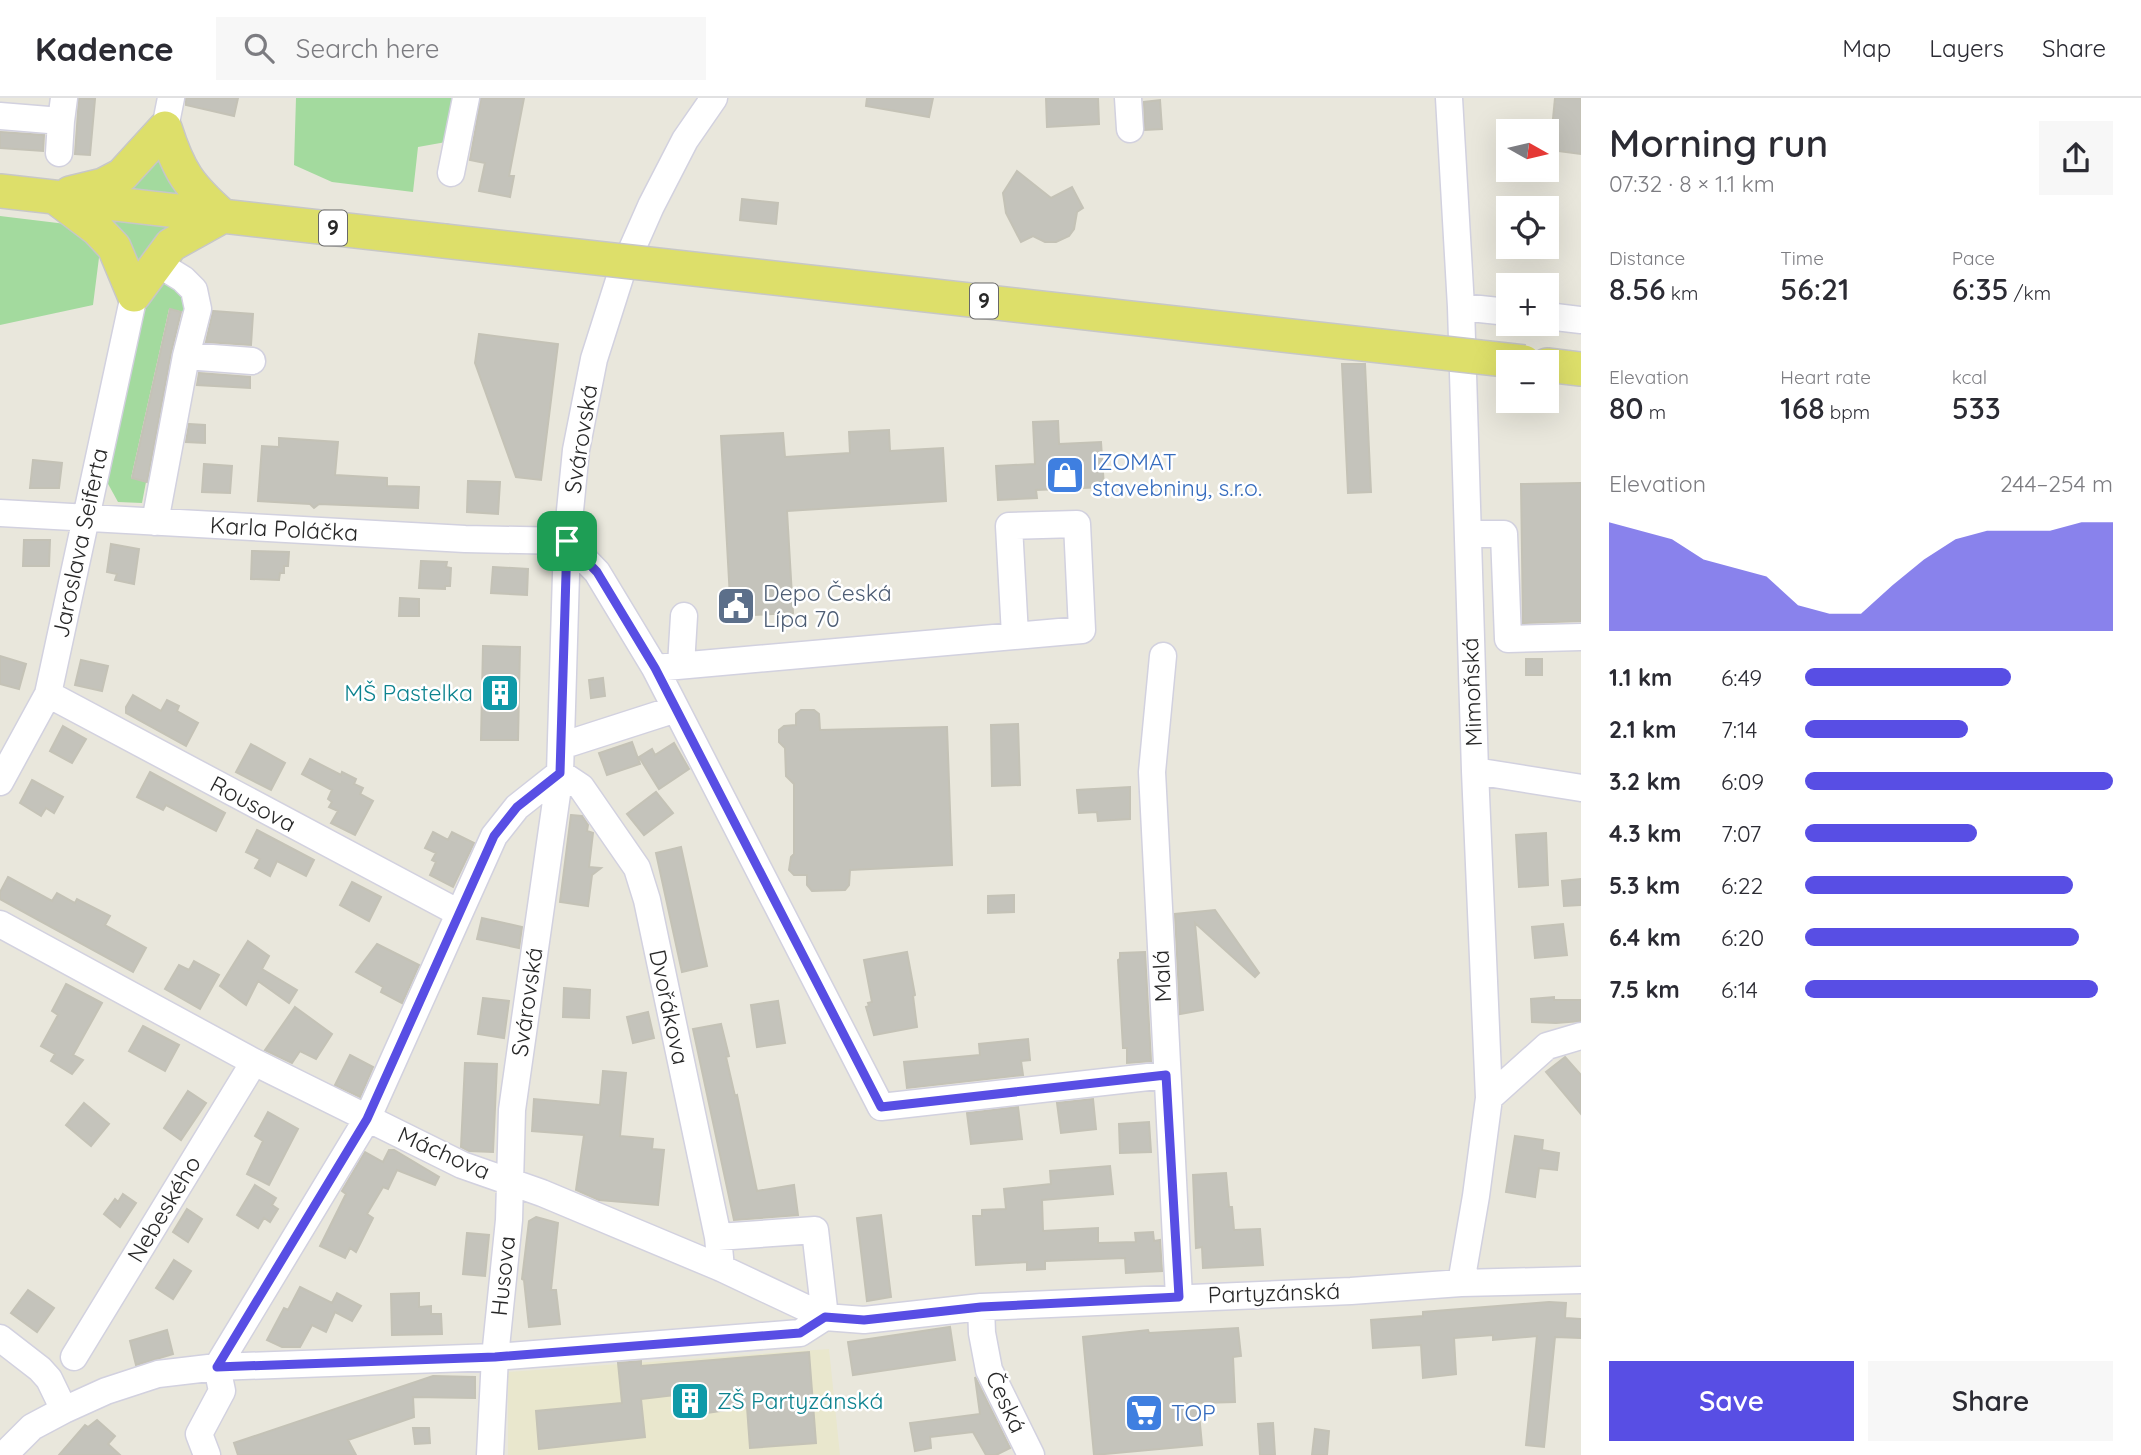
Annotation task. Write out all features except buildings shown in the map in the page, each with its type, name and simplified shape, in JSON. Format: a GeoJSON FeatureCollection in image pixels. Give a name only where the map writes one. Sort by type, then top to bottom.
{"type":"FeatureCollection","features":[{"type":"Feature","properties":{"kind":"main road"},"geometry":{"type":"LineString","coordinates":[[54,197],[103,185],[122,175],[168,113]]}},
{"type":"Feature","properties":{"kind":"main road"},"geometry":{"type":"LineString","coordinates":[[134,295],[170,245],[223,216],[194,191],[174,157],[168,113]]}},
{"type":"Feature","properties":{"kind":"main road","name":"9"},"geometry":{"type":"LineString","coordinates":[[0,191],[1496,359]]}},
{"type":"Feature","properties":{"kind":"main road"},"geometry":{"type":"LineString","coordinates":[[54,197],[97,229],[114,247],[134,295]]}},
{"type":"Feature","properties":{"kind":"main road"},"geometry":{"type":"LineString","coordinates":[[1559,366],[1581,369]]}},
{"type":"Feature","properties":{"kind":"street"},"geometry":{"type":"LineString","coordinates":[[450,173],[466,98]]}},
{"type":"Feature","properties":{"kind":"street","name":"Svárovská"},"geometry":{"type":"LineString","coordinates":[[510,1182],[512,1110],[560,773],[567,541],[576,450],[594,359],[621,274],[685,140],[715,98]]}},
{"type":"Feature","properties":{"kind":"street"},"geometry":{"type":"LineString","coordinates":[[1128,98],[1130,129]]}},
{"type":"Feature","properties":{"kind":"street","name":"Mimoňská"},"geometry":{"type":"LineString","coordinates":[[1449,98],[1461,307],[1475,771],[1489,1098],[1461,1283]]}},
{"type":"Feature","properties":{"kind":"street"},"geometry":{"type":"LineString","coordinates":[[0,116],[62,109],[59,153]]}},
{"type":"Feature","properties":{"kind":"street"},"geometry":{"type":"LineString","coordinates":[[155,522],[186,356],[198,309],[194,290],[183,279],[157,263]]}},
{"type":"Feature","properties":{"kind":"street","name":"Jaroslava Seiferta"},"geometry":{"type":"LineString","coordinates":[[0,782],[48,694],[134,295]]}},
{"type":"Feature","properties":{"kind":"street"},"geometry":{"type":"LineString","coordinates":[[1461,307],[1496,311]]}},
{"type":"Feature","properties":{"kind":"street"},"geometry":{"type":"LineString","coordinates":[[1559,317],[1581,320]]}},
{"type":"Feature","properties":{"kind":"street"},"geometry":{"type":"LineString","coordinates":[[186,356],[252,361]]}},
{"type":"Feature","properties":{"kind":"street","name":"Karla Poláčka"},"geometry":{"type":"LineString","coordinates":[[0,513],[466,539],[567,541]]}},
{"type":"Feature","properties":{"kind":"street"},"geometry":{"type":"LineString","coordinates":[[668,666],[1082,630],[1077,524],[1009,526],[1015,635]]}},
{"type":"Feature","properties":{"kind":"street"},"geometry":{"type":"LineString","coordinates":[[1468,534],[1504,534],[1507,639],[1581,637]]}},
{"type":"Feature","properties":{"kind":"street"},"geometry":{"type":"LineString","coordinates":[[567,541],[597,572],[668,666],[677,709],[881,1107],[1166,1075]]}},
{"type":"Feature","properties":{"kind":"street"},"geometry":{"type":"LineString","coordinates":[[668,666],[684,616]]}},
{"type":"Feature","properties":{"kind":"street","name":"Malá"},"geometry":{"type":"LineString","coordinates":[[1163,656],[1152,772],[1179,1297]]}},
{"type":"Feature","properties":{"kind":"street","name":"Rousova"},"geometry":{"type":"LineString","coordinates":[[48,694],[459,913]]}},
{"type":"Feature","properties":{"kind":"street"},"geometry":{"type":"LineString","coordinates":[[561,746],[677,709]]}},
{"type":"Feature","properties":{"kind":"street"},"geometry":{"type":"LineString","coordinates":[[1475,771],[1581,788]]}},
{"type":"Feature","properties":{"kind":"street"},"geometry":{"type":"LineString","coordinates":[[207,1455],[200,1434],[222,1391],[217,1367],[367,1119],[494,836],[517,807],[560,773]]}},
{"type":"Feature","properties":{"kind":"street","name":"Dvořákova"},"geometry":{"type":"LineString","coordinates":[[560,773],[581,787],[636,868],[647,900],[718,1237],[721,1268]]}},
{"type":"Feature","properties":{"kind":"street","name":"Máchova"},"geometry":{"type":"LineString","coordinates":[[0,924],[254,1062],[462,1165],[542,1192],[721,1268],[825,1317]]}},
{"type":"Feature","properties":{"kind":"street"},"geometry":{"type":"LineString","coordinates":[[1489,1098],[1547,1046],[1581,1036]]}},
{"type":"Feature","properties":{"kind":"street","name":"Nebeského"},"geometry":{"type":"LineString","coordinates":[[74,1357],[254,1062]]}},
{"type":"Feature","properties":{"kind":"street","name":"Husova"},"geometry":{"type":"LineString","coordinates":[[490,1455],[495,1357],[509,1220],[510,1182]]}},
{"type":"Feature","properties":{"kind":"street"},"geometry":{"type":"LineString","coordinates":[[4,1455],[32,1427],[64,1410],[106,1391],[158,1374],[217,1367],[495,1357],[800,1333],[825,1317],[815,1230],[718,1237]]}},
{"type":"Feature","properties":{"kind":"street","name":"Partyzánská"},"geometry":{"type":"LineString","coordinates":[[825,1317],[864,1320],[981,1307],[1351,1291],[1461,1283],[1581,1280]]}},
{"type":"Feature","properties":{"kind":"street","name":"Česká"},"geometry":{"type":"LineString","coordinates":[[981,1307],[982,1334],[989,1370],[1031,1455]]}},
{"type":"Feature","properties":{"kind":"street"},"geometry":{"type":"LineString","coordinates":[[0,1338],[49,1379],[64,1410]]}},
{"type":"Feature","properties":{"kind":"shaded area"},"geometry":{"type":"Polygon","coordinates":[[[829,1349],[840,1455],[508,1455],[508,1372],[829,1349]]]}},
{"type":"Feature","properties":{"kind":"green space"},"geometry":{"type":"Polygon","coordinates":[[[296,98],[455,98],[446,142],[418,147],[413,192],[332,182],[294,165],[296,98]]]}},
{"type":"Feature","properties":{"kind":"green space"},"geometry":{"type":"Polygon","coordinates":[[[158,151],[183,196],[123,189],[158,151]]]}},
{"type":"Feature","properties":{"kind":"green space"},"geometry":{"type":"Polygon","coordinates":[[[0,216],[66,224],[102,234],[93,305],[0,325],[0,216]]]}},
{"type":"Feature","properties":{"kind":"green space"},"geometry":{"type":"Polygon","coordinates":[[[99,217],[177,225],[142,269],[99,217]]]}},
{"type":"Feature","properties":{"kind":"green space"},"geometry":{"type":"Polygon","coordinates":[[[159,271],[181,283],[190,313],[169,309],[131,478],[146,482],[142,503],[118,502],[107,482],[143,312],[159,271]]]}},
{"type":"Feature","properties":{"kind":"place","name":"IZOMAT stavebniny, s.r.o."},"geometry":{"type":"Point","coordinates":[1065,475]}},
{"type":"Feature","properties":{"kind":"place","name":"Depo Česká Lípa 70"},"geometry":{"type":"Point","coordinates":[736,606]}},
{"type":"Feature","properties":{"kind":"place","name":"MŠ Pastelka"},"geometry":{"type":"Point","coordinates":[500,693]}},
{"type":"Feature","properties":{"kind":"place","name":"ZŠ Partyzánská"},"geometry":{"type":"Point","coordinates":[690,1401]}},
{"type":"Feature","properties":{"kind":"place","name":"TOP"},"geometry":{"type":"Point","coordinates":[1144,1413]}},
{"type":"Feature","properties":{"kind":"route"},"geometry":{"type":"LineString","coordinates":[[567,541],[597,572],[655,668],[881,1107],[1166,1075],[1179,1297],[981,1307],[864,1320],[825,1317],[800,1333],[495,1357],[217,1367],[367,1119],[494,836],[517,807],[560,773],[567,541]]}}]}
